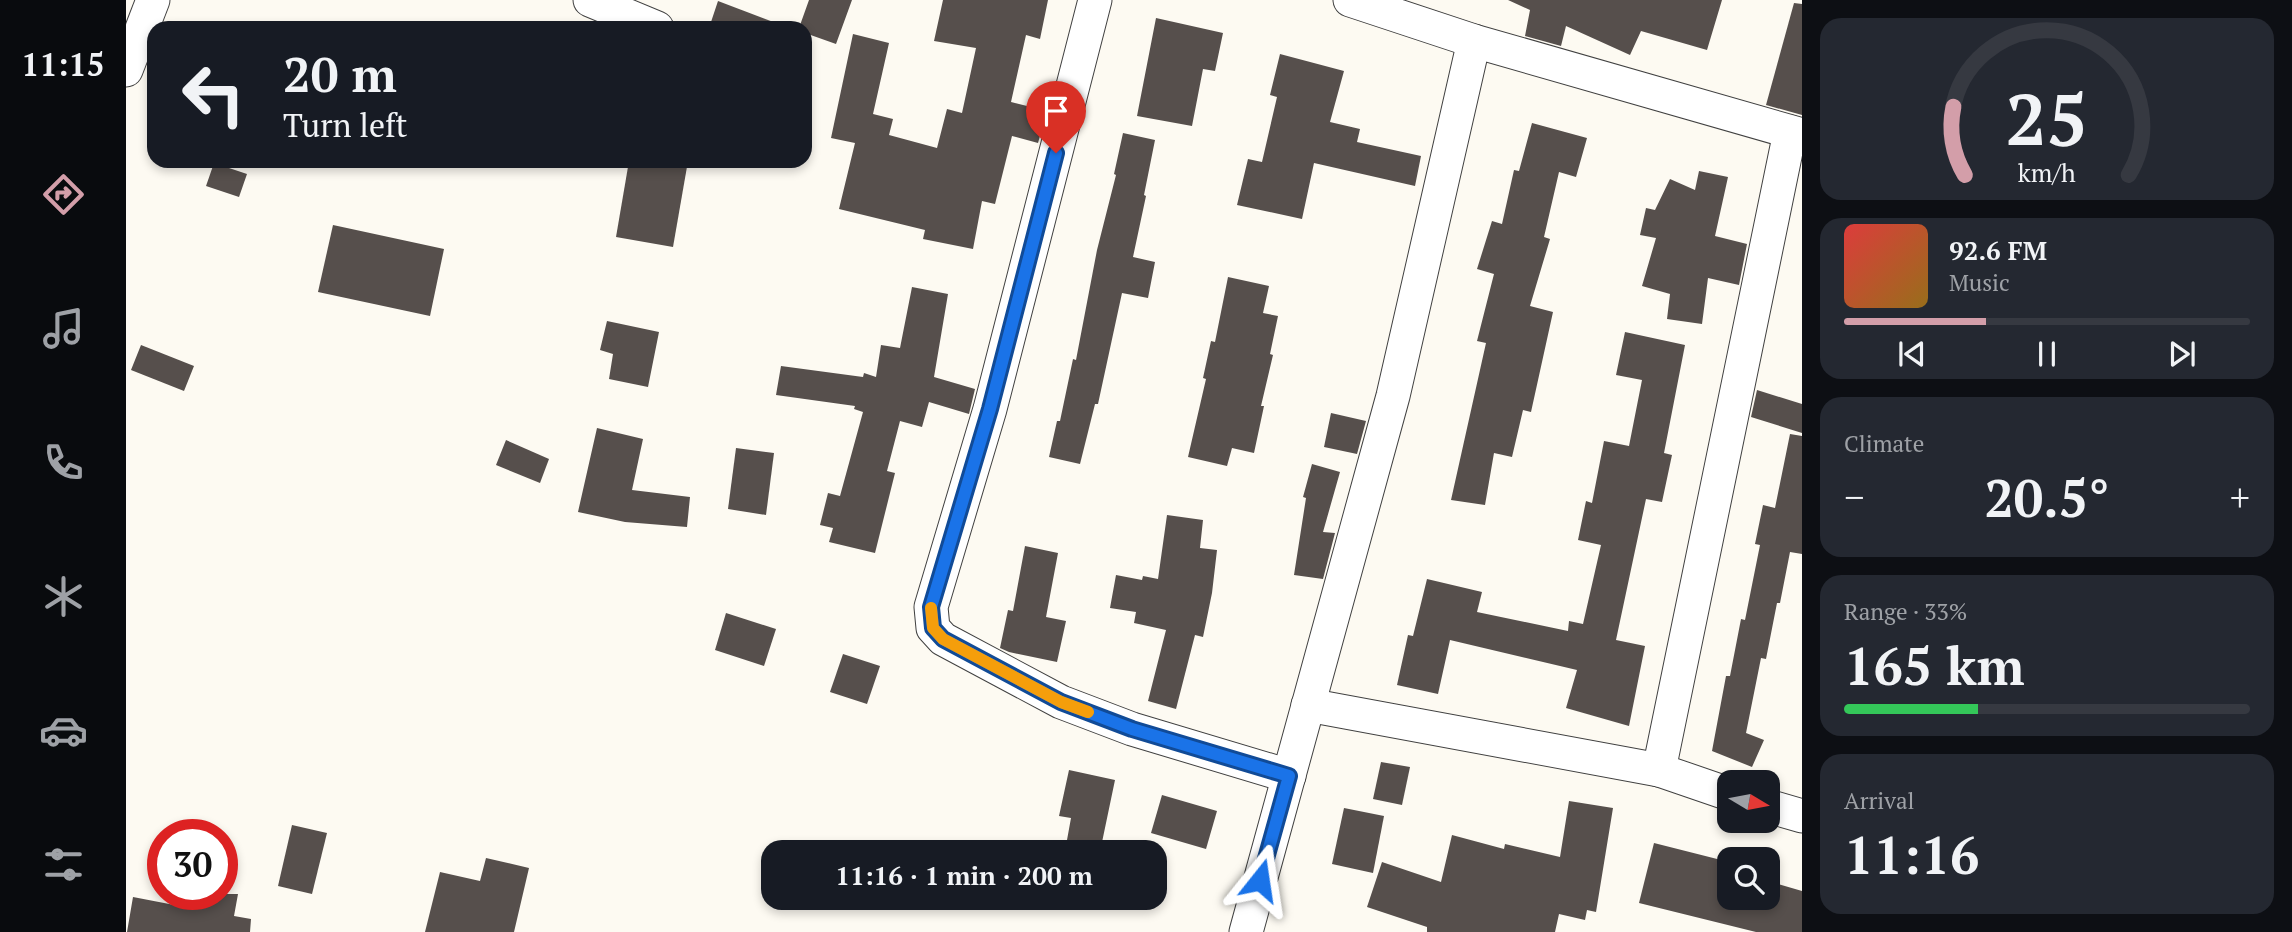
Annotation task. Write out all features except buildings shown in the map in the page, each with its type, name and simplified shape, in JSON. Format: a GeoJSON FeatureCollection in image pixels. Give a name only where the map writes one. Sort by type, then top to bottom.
{"type":"FeatureCollection","features":[{"type":"Feature","properties":{"kind":"street"},"geometry":{"type":"LineString","coordinates":[[126,70],[153,0]]}},
{"type":"Feature","properties":{"kind":"street"},"geometry":{"type":"LineString","coordinates":[[590,0],[640,21]]}},
{"type":"Feature","properties":{"kind":"street"},"geometry":{"type":"LineString","coordinates":[[1095,0],[990,409],[931,607],[933,628],[943,639],[1061,702],[1132,729],[1289,776]]}},
{"type":"Feature","properties":{"kind":"street"},"geometry":{"type":"LineString","coordinates":[[1349,0],[1474,41],[1796,133],[1659,770]]}},
{"type":"Feature","properties":{"kind":"street"},"geometry":{"type":"LineString","coordinates":[[1246,932],[1393,396],[1474,41]]}},
{"type":"Feature","properties":{"kind":"street"},"geometry":{"type":"LineString","coordinates":[[1308,705],[1659,770],[1717,790]]}},
{"type":"Feature","properties":{"kind":"street"},"geometry":{"type":"LineString","coordinates":[[1780,810],[1802,816]]}},
{"type":"Feature","properties":{"kind":"slow traffic"},"geometry":{"type":"LineString","coordinates":[[931,608],[933,628],[943,639],[1061,702],[1088,712]]}},
{"type":"Feature","properties":{"kind":"route"},"geometry":{"type":"LineString","coordinates":[[1056,153],[990,409],[931,607],[933,628],[943,639],[1061,702],[1132,729],[1289,776],[1260,880]]}}]}
